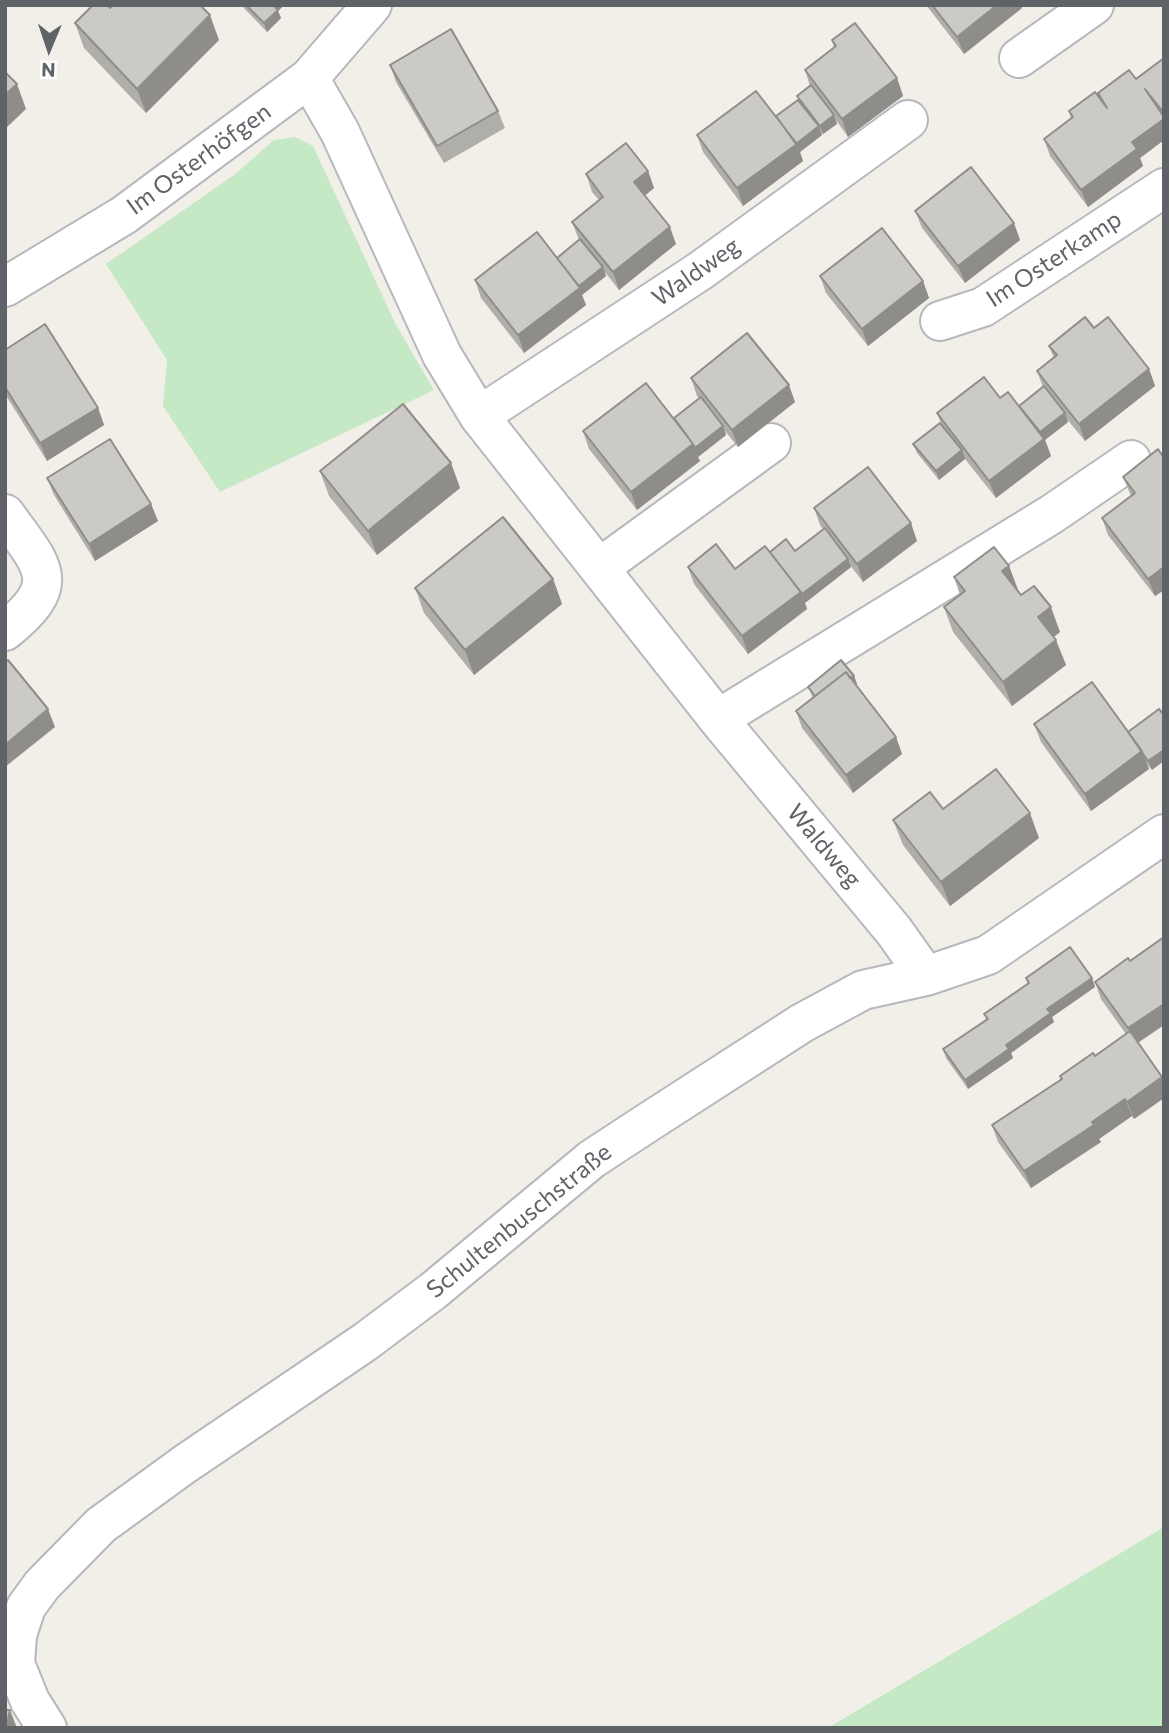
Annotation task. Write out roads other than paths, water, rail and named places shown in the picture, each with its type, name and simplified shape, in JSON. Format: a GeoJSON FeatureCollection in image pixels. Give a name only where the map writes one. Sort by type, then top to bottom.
{"type":"FeatureCollection","features":[{"type":"Feature","properties":{"kind":"street","name":"Im Osterhöfgen"},"geometry":{"type":"LineString","coordinates":[[5,287],[124,215],[309,78],[372,5]]}},
{"type":"Feature","properties":{"kind":"street"},"geometry":{"type":"LineString","coordinates":[[1019,58],[1094,5]]}},
{"type":"Feature","properties":{"kind":"street","name":"Waldweg"},"geometry":{"type":"LineString","coordinates":[[309,78],[340,132],[442,355],[479,416],[718,719],[894,931],[926,976]]}},
{"type":"Feature","properties":{"kind":"street","name":"Waldweg"},"geometry":{"type":"LineString","coordinates":[[479,416],[700,271],[908,120]]}},
{"type":"Feature","properties":{"kind":"street","name":"Im Osterkamp"},"geometry":{"type":"LineString","coordinates":[[940,321],[982,307],[1164,188]]}},
{"type":"Feature","properties":{"kind":"street"},"geometry":{"type":"LineString","coordinates":[[599,568],[771,443]]}},
{"type":"Feature","properties":{"kind":"street"},"geometry":{"type":"LineString","coordinates":[[718,719],[1052,514],[1131,460]]}},
{"type":"Feature","properties":{"kind":"street"},"geometry":{"type":"LineString","coordinates":[[5,514],[39,560],[43,579],[40,598],[5,631]]}},
{"type":"Feature","properties":{"kind":"street","name":"Schultenbuschstraße"},"geometry":{"type":"LineString","coordinates":[[47,1728],[30,1701],[15,1664],[17,1635],[26,1607],[42,1585],[101,1525],[185,1464],[365,1342],[433,1291],[592,1159],[802,1023],[863,990],[926,976],[988,955],[1164,834]]}}]}
